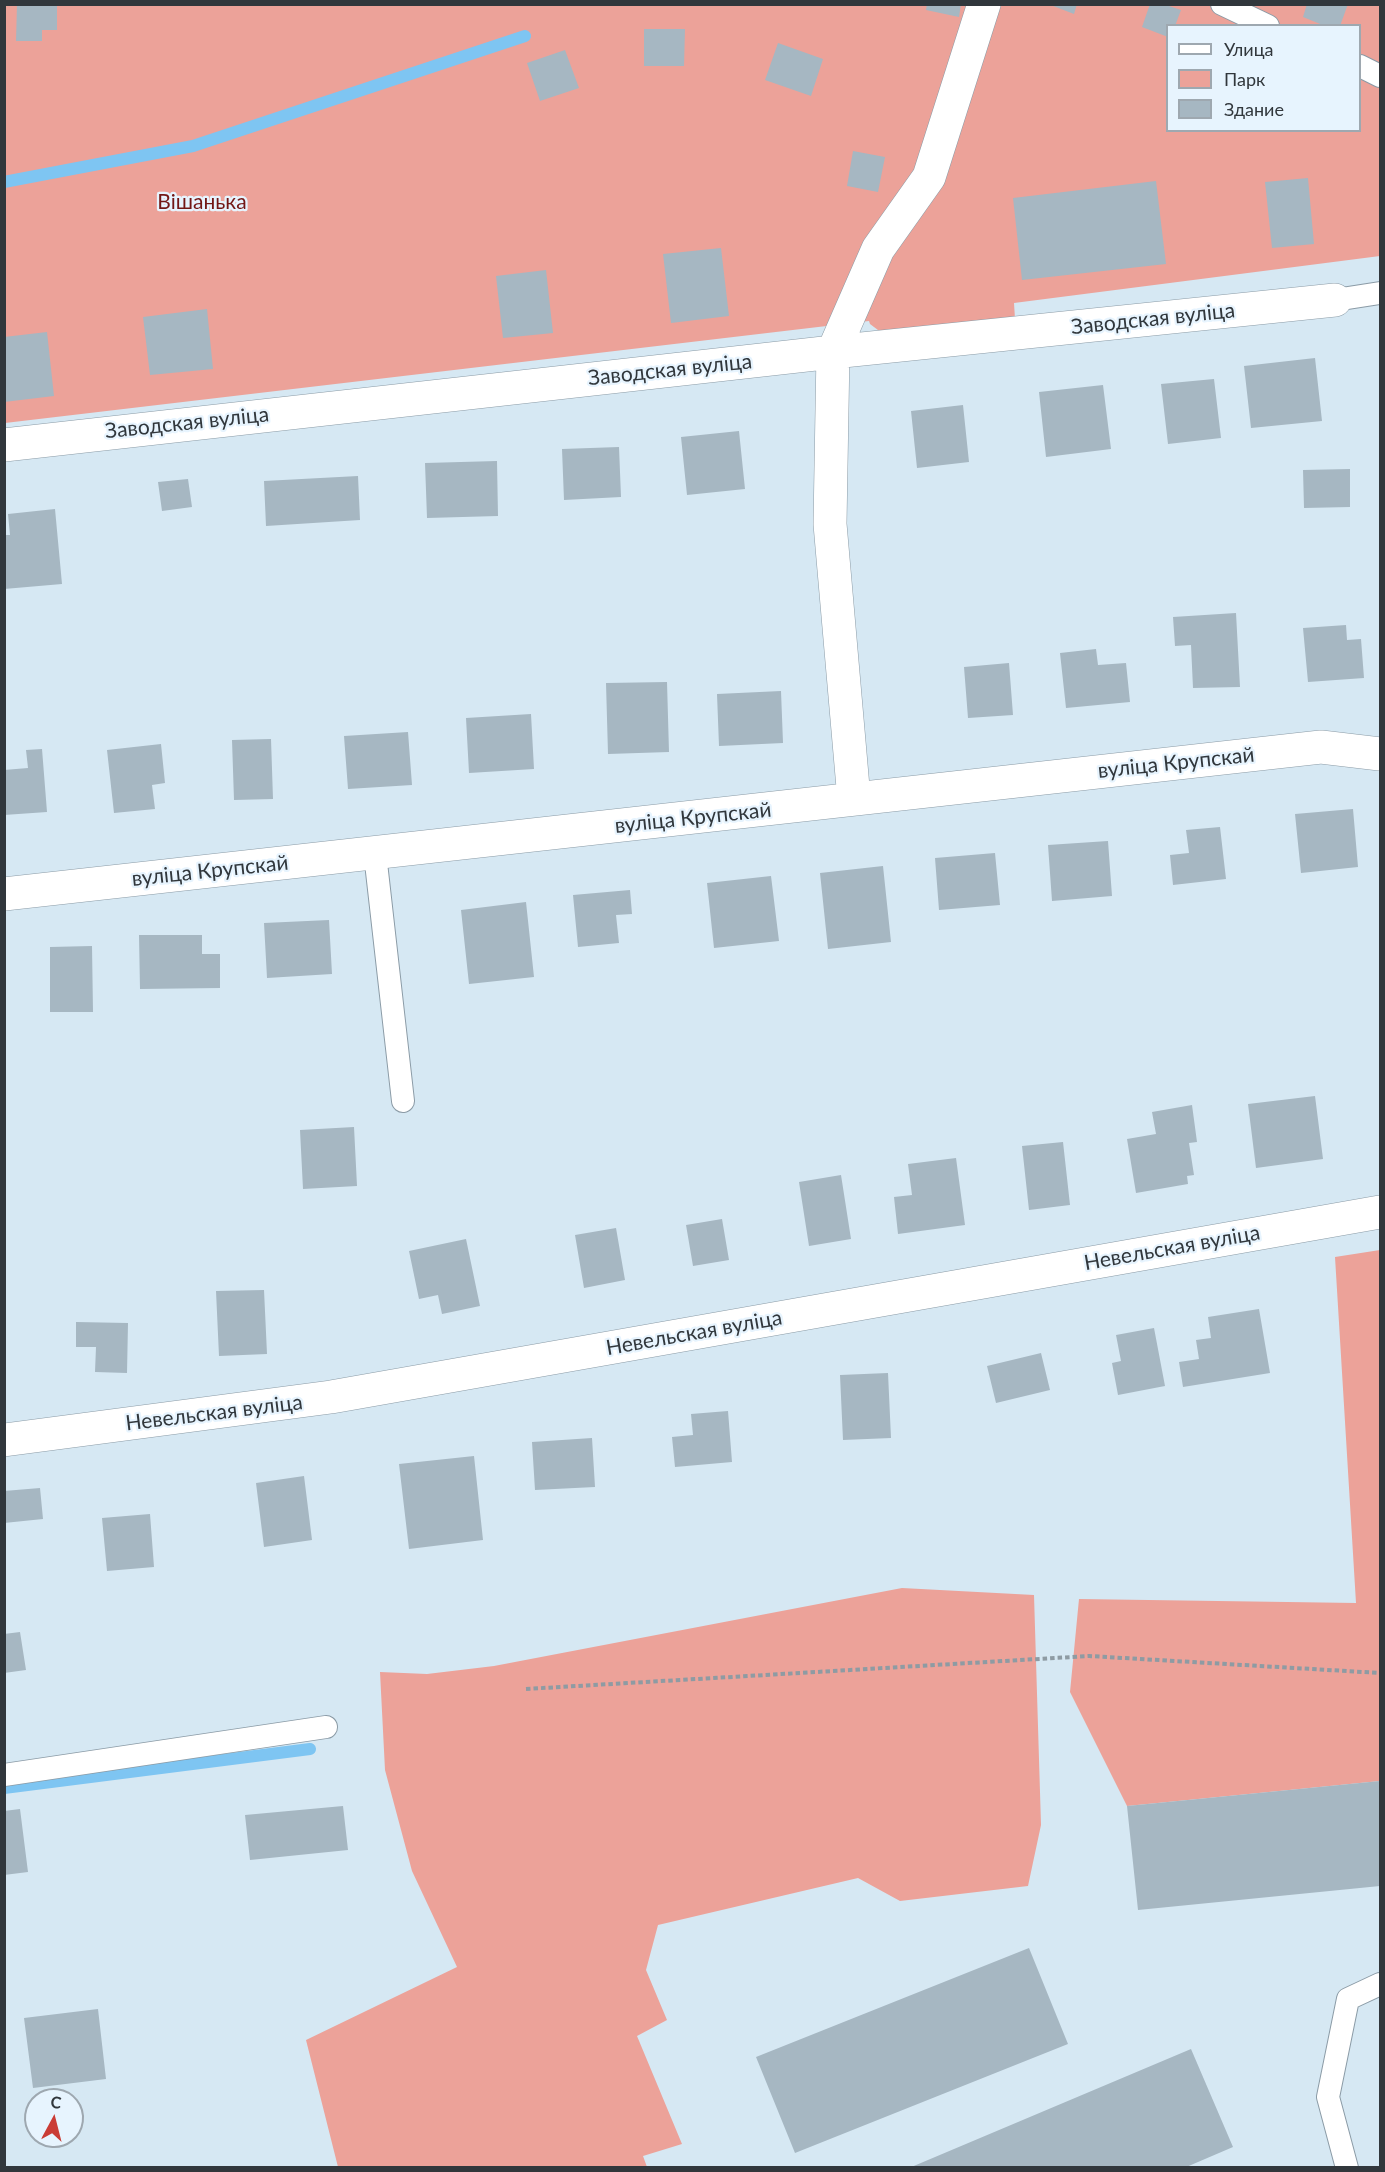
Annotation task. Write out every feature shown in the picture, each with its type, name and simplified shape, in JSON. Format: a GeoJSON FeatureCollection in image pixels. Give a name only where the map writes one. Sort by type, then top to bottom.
{"type":"FeatureCollection","features":[{"type":"Feature","properties":{"kind":"street"},"geometry":{"type":"LineString","coordinates":[[854,799],[830,524],[833,352],[878,249],[929,177],[984,4]]}},
{"type":"Feature","properties":{"kind":"street","name":"Заводская вуліца"},"geometry":{"type":"LineString","coordinates":[[4,445],[833,352],[1335,300]]}},
{"type":"Feature","properties":{"kind":"street","name":"вуліца Крупскай"},"geometry":{"type":"LineString","coordinates":[[4,894],[1321,747],[1380,754]]}},
{"type":"Feature","properties":{"kind":"street","name":"Невельская вуліца"},"geometry":{"type":"LineString","coordinates":[[4,1440],[331,1397],[1380,1212]]}},
{"type":"Feature","properties":{"kind":"lane"},"geometry":{"type":"LineString","coordinates":[[1222,4],[1265,24]]}},
{"type":"Feature","properties":{"kind":"lane"},"geometry":{"type":"LineString","coordinates":[[1361,67],[1380,76]]}},
{"type":"Feature","properties":{"kind":"lane"},"geometry":{"type":"LineString","coordinates":[[1335,300],[1380,293]]}},
{"type":"Feature","properties":{"kind":"lane"},"geometry":{"type":"LineString","coordinates":[[375,854],[403,1101]]}},
{"type":"Feature","properties":{"kind":"lane"},"geometry":{"type":"LineString","coordinates":[[4,1775],[326,1727]]}},
{"type":"Feature","properties":{"kind":"lane"},"geometry":{"type":"LineString","coordinates":[[1347,2168],[1328,2097],[1348,1999],[1380,1984]]}},
{"type":"Feature","properties":{"kind":"path"},"geometry":{"type":"LineString","coordinates":[[526,1689],[1089,1656],[1380,1673]]}},
{"type":"Feature","properties":{"kind":"green space","name":"Вішанька"},"geometry":{"type":"Polygon","coordinates":[[[4,5],[1380,5],[1380,256],[1014,303],[1015,319],[882,333],[869,321],[5,423],[4,5]]]}},
{"type":"Feature","properties":{"kind":"green space"},"geometry":{"type":"Polygon","coordinates":[[[1380,1250],[1380,1781],[1127,1806],[1070,1692],[1079,1599],[1356,1603],[1335,1257],[1380,1250]]]}},
{"type":"Feature","properties":{"kind":"green space"},"geometry":{"type":"Polygon","coordinates":[[[902,1588],[1034,1595],[1041,1825],[1028,1886],[900,1901],[858,1878],[658,1925],[646,1970],[667,2020],[637,2036],[682,2144],[643,2156],[647,2167],[338,2167],[306,2040],[457,1967],[412,1871],[385,1770],[380,1672],[427,1674],[494,1666],[902,1588]]]}},
{"type":"Feature","properties":{"kind":"building"},"geometry":{"type":"Polygon","coordinates":[[[17,4],[57,4],[57,30],[42,30],[42,41],[16,41],[17,4]]]}},
{"type":"Feature","properties":{"kind":"building"},"geometry":{"type":"Polygon","coordinates":[[[927,4],[961,4],[959,17],[926,10],[927,4]]]}},
{"type":"Feature","properties":{"kind":"building"},"geometry":{"type":"Polygon","coordinates":[[[1048,4],[1077,4],[1074,14],[1048,4]]]}},
{"type":"Feature","properties":{"kind":"building"},"geometry":{"type":"Polygon","coordinates":[[[1150,4],[1163,4],[1181,10],[1176,24],[1166,24],[1166,36],[1142,27],[1150,4]]]}},
{"type":"Feature","properties":{"kind":"building"},"geometry":{"type":"Polygon","coordinates":[[[1307,4],[1348,4],[1341,24],[1320,24],[1303,17],[1307,4]]]}},
{"type":"Feature","properties":{"kind":"building"},"geometry":{"type":"Polygon","coordinates":[[[644,29],[685,29],[684,66],[644,66],[644,29]]]}},
{"type":"Feature","properties":{"kind":"building"},"geometry":{"type":"Polygon","coordinates":[[[778,43],[823,59],[811,96],[765,80],[778,43]]]}},
{"type":"Feature","properties":{"kind":"building"},"geometry":{"type":"Polygon","coordinates":[[[565,50],[579,88],[540,101],[527,63],[565,50]]]}},
{"type":"Feature","properties":{"kind":"building"},"geometry":{"type":"Polygon","coordinates":[[[853,151],[885,157],[878,192],[847,186],[853,151]]]}},
{"type":"Feature","properties":{"kind":"building"},"geometry":{"type":"Polygon","coordinates":[[[1308,178],[1314,244],[1272,248],[1265,182],[1308,178]]]}},
{"type":"Feature","properties":{"kind":"building"},"geometry":{"type":"Polygon","coordinates":[[[1156,181],[1166,264],[1022,280],[1013,198],[1156,181]]]}},
{"type":"Feature","properties":{"kind":"building"},"geometry":{"type":"Polygon","coordinates":[[[721,248],[729,316],[671,323],[663,254],[721,248]]]}},
{"type":"Feature","properties":{"kind":"building"},"geometry":{"type":"Polygon","coordinates":[[[546,270],[553,333],[503,338],[496,276],[546,270]]]}},
{"type":"Feature","properties":{"kind":"building"},"geometry":{"type":"Polygon","coordinates":[[[207,309],[213,369],[150,375],[143,317],[207,309]]]}},
{"type":"Feature","properties":{"kind":"building"},"geometry":{"type":"Polygon","coordinates":[[[47,332],[54,396],[4,402],[4,337],[47,332]]]}},
{"type":"Feature","properties":{"kind":"building"},"geometry":{"type":"Polygon","coordinates":[[[1315,358],[1322,421],[1251,428],[1244,366],[1315,358]]]}},
{"type":"Feature","properties":{"kind":"building"},"geometry":{"type":"Polygon","coordinates":[[[1214,379],[1221,438],[1168,444],[1161,384],[1214,379]]]}},
{"type":"Feature","properties":{"kind":"building"},"geometry":{"type":"Polygon","coordinates":[[[1103,385],[1111,449],[1046,457],[1039,392],[1103,385]]]}},
{"type":"Feature","properties":{"kind":"building"},"geometry":{"type":"Polygon","coordinates":[[[963,405],[969,462],[917,468],[911,411],[963,405]]]}},
{"type":"Feature","properties":{"kind":"building"},"geometry":{"type":"Polygon","coordinates":[[[739,431],[745,489],[687,495],[681,437],[739,431]]]}},
{"type":"Feature","properties":{"kind":"building"},"geometry":{"type":"Polygon","coordinates":[[[619,447],[621,497],[564,500],[562,449],[619,447]]]}},
{"type":"Feature","properties":{"kind":"building"},"geometry":{"type":"Polygon","coordinates":[[[497,461],[498,516],[427,518],[425,463],[497,461]]]}},
{"type":"Feature","properties":{"kind":"building"},"geometry":{"type":"Polygon","coordinates":[[[1350,469],[1350,507],[1304,508],[1303,470],[1350,469]]]}},
{"type":"Feature","properties":{"kind":"building"},"geometry":{"type":"Polygon","coordinates":[[[358,476],[360,520],[266,526],[264,481],[358,476]]]}},
{"type":"Feature","properties":{"kind":"building"},"geometry":{"type":"Polygon","coordinates":[[[188,479],[192,507],[162,511],[158,482],[188,479]]]}},
{"type":"Feature","properties":{"kind":"building"},"geometry":{"type":"Polygon","coordinates":[[[55,509],[62,584],[4,589],[4,535],[10,535],[8,514],[55,509]]]}},
{"type":"Feature","properties":{"kind":"building"},"geometry":{"type":"Polygon","coordinates":[[[1236,613],[1240,687],[1193,688],[1191,645],[1175,646],[1173,617],[1236,613]]]}},
{"type":"Feature","properties":{"kind":"building"},"geometry":{"type":"Polygon","coordinates":[[[1346,625],[1347,640],[1361,639],[1364,678],[1308,682],[1303,628],[1346,625]]]}},
{"type":"Feature","properties":{"kind":"building"},"geometry":{"type":"Polygon","coordinates":[[[1096,649],[1098,665],[1126,663],[1130,702],[1066,708],[1060,653],[1096,649]]]}},
{"type":"Feature","properties":{"kind":"building"},"geometry":{"type":"Polygon","coordinates":[[[1009,663],[1013,715],[968,718],[964,667],[1009,663]]]}},
{"type":"Feature","properties":{"kind":"building"},"geometry":{"type":"Polygon","coordinates":[[[667,682],[669,752],[608,754],[606,683],[667,682]]]}},
{"type":"Feature","properties":{"kind":"building"},"geometry":{"type":"Polygon","coordinates":[[[781,691],[783,743],[719,746],[717,694],[781,691]]]}},
{"type":"Feature","properties":{"kind":"building"},"geometry":{"type":"Polygon","coordinates":[[[531,714],[534,769],[469,773],[466,718],[531,714]]]}},
{"type":"Feature","properties":{"kind":"building"},"geometry":{"type":"Polygon","coordinates":[[[408,732],[412,785],[348,789],[344,736],[408,732]]]}},
{"type":"Feature","properties":{"kind":"building"},"geometry":{"type":"Polygon","coordinates":[[[271,739],[273,799],[234,800],[232,740],[271,739]]]}},
{"type":"Feature","properties":{"kind":"building"},"geometry":{"type":"Polygon","coordinates":[[[161,744],[165,783],[152,785],[155,809],[114,813],[107,750],[161,744]]]}},
{"type":"Feature","properties":{"kind":"building"},"geometry":{"type":"Polygon","coordinates":[[[42,749],[47,812],[4,815],[4,770],[28,768],[26,750],[42,749]]]}},
{"type":"Feature","properties":{"kind":"building"},"geometry":{"type":"Polygon","coordinates":[[[1353,809],[1358,867],[1301,873],[1295,814],[1353,809]]]}},
{"type":"Feature","properties":{"kind":"building"},"geometry":{"type":"Polygon","coordinates":[[[1220,827],[1226,879],[1173,885],[1170,855],[1189,853],[1186,830],[1220,827]]]}},
{"type":"Feature","properties":{"kind":"building"},"geometry":{"type":"Polygon","coordinates":[[[1108,841],[1112,896],[1052,901],[1048,845],[1108,841]]]}},
{"type":"Feature","properties":{"kind":"building"},"geometry":{"type":"Polygon","coordinates":[[[995,853],[1000,905],[939,910],[935,858],[995,853]]]}},
{"type":"Feature","properties":{"kind":"building"},"geometry":{"type":"Polygon","coordinates":[[[883,866],[891,942],[828,949],[820,873],[883,866]]]}},
{"type":"Feature","properties":{"kind":"building"},"geometry":{"type":"Polygon","coordinates":[[[771,876],[779,941],[714,948],[707,883],[771,876]]]}},
{"type":"Feature","properties":{"kind":"building"},"geometry":{"type":"Polygon","coordinates":[[[630,890],[632,914],[616,915],[619,943],[578,947],[573,895],[630,890]]]}},
{"type":"Feature","properties":{"kind":"building"},"geometry":{"type":"Polygon","coordinates":[[[526,902],[534,977],[469,984],[461,910],[526,902]]]}},
{"type":"Feature","properties":{"kind":"building"},"geometry":{"type":"Polygon","coordinates":[[[329,920],[332,974],[267,978],[264,923],[329,920]]]}},
{"type":"Feature","properties":{"kind":"building"},"geometry":{"type":"Polygon","coordinates":[[[139,935],[202,935],[202,954],[220,954],[220,988],[140,989],[139,935]]]}},
{"type":"Feature","properties":{"kind":"building"},"geometry":{"type":"Polygon","coordinates":[[[92,946],[93,1012],[50,1012],[50,947],[92,946]]]}},
{"type":"Feature","properties":{"kind":"building"},"geometry":{"type":"Polygon","coordinates":[[[1315,1096],[1323,1159],[1256,1168],[1248,1104],[1315,1096]]]}},
{"type":"Feature","properties":{"kind":"building"},"geometry":{"type":"Polygon","coordinates":[[[1192,1105],[1197,1142],[1189,1143],[1194,1175],[1187,1176],[1188,1184],[1136,1193],[1127,1139],[1156,1134],[1152,1112],[1192,1105]]]}},
{"type":"Feature","properties":{"kind":"building"},"geometry":{"type":"Polygon","coordinates":[[[354,1127],[357,1186],[303,1189],[300,1130],[354,1127]]]}},
{"type":"Feature","properties":{"kind":"building"},"geometry":{"type":"Polygon","coordinates":[[[1063,1142],[1070,1205],[1029,1210],[1022,1146],[1063,1142]]]}},
{"type":"Feature","properties":{"kind":"building"},"geometry":{"type":"Polygon","coordinates":[[[956,1158],[965,1225],[898,1234],[894,1197],[912,1195],[908,1164],[956,1158]]]}},
{"type":"Feature","properties":{"kind":"building"},"geometry":{"type":"Polygon","coordinates":[[[841,1175],[851,1239],[809,1246],[799,1182],[841,1175]]]}},
{"type":"Feature","properties":{"kind":"building"},"geometry":{"type":"Polygon","coordinates":[[[722,1219],[729,1260],[693,1266],[686,1225],[722,1219]]]}},
{"type":"Feature","properties":{"kind":"building"},"geometry":{"type":"Polygon","coordinates":[[[616,1228],[625,1280],[584,1288],[575,1235],[616,1228]]]}},
{"type":"Feature","properties":{"kind":"building"},"geometry":{"type":"Polygon","coordinates":[[[466,1239],[480,1306],[442,1314],[438,1295],[419,1299],[409,1251],[466,1239]]]}},
{"type":"Feature","properties":{"kind":"building"},"geometry":{"type":"Polygon","coordinates":[[[264,1290],[267,1354],[219,1356],[216,1291],[264,1290]]]}},
{"type":"Feature","properties":{"kind":"building"},"geometry":{"type":"Polygon","coordinates":[[[1259,1309],[1270,1373],[1183,1387],[1179,1362],[1199,1359],[1196,1340],[1211,1338],[1208,1317],[1259,1309]]]}},
{"type":"Feature","properties":{"kind":"building"},"geometry":{"type":"Polygon","coordinates":[[[76,1322],[128,1323],[127,1373],[95,1372],[96,1347],[76,1347],[76,1322]]]}},
{"type":"Feature","properties":{"kind":"building"},"geometry":{"type":"Polygon","coordinates":[[[1154,1328],[1165,1386],[1118,1395],[1112,1363],[1121,1361],[1116,1335],[1154,1328]]]}},
{"type":"Feature","properties":{"kind":"building"},"geometry":{"type":"Polygon","coordinates":[[[1041,1353],[1050,1390],[996,1403],[987,1366],[1041,1353]]]}},
{"type":"Feature","properties":{"kind":"building"},"geometry":{"type":"Polygon","coordinates":[[[888,1373],[891,1438],[843,1440],[840,1375],[888,1373]]]}},
{"type":"Feature","properties":{"kind":"building"},"geometry":{"type":"Polygon","coordinates":[[[728,1411],[732,1462],[675,1467],[672,1437],[693,1435],[691,1414],[728,1411]]]}},
{"type":"Feature","properties":{"kind":"building"},"geometry":{"type":"Polygon","coordinates":[[[592,1438],[595,1487],[535,1490],[532,1442],[592,1438]]]}},
{"type":"Feature","properties":{"kind":"building"},"geometry":{"type":"Polygon","coordinates":[[[474,1456],[483,1540],[409,1549],[399,1464],[474,1456]]]}},
{"type":"Feature","properties":{"kind":"building"},"geometry":{"type":"Polygon","coordinates":[[[304,1476],[312,1540],[264,1547],[256,1483],[304,1476]]]}},
{"type":"Feature","properties":{"kind":"building"},"geometry":{"type":"Polygon","coordinates":[[[40,1488],[43,1519],[4,1523],[4,1491],[40,1488]]]}},
{"type":"Feature","properties":{"kind":"building"},"geometry":{"type":"Polygon","coordinates":[[[150,1514],[154,1567],[107,1571],[102,1518],[150,1514]]]}},
{"type":"Feature","properties":{"kind":"building"},"geometry":{"type":"Polygon","coordinates":[[[20,1632],[26,1670],[4,1673],[4,1634],[20,1632]]]}},
{"type":"Feature","properties":{"kind":"building"},"geometry":{"type":"Polygon","coordinates":[[[1380,1781],[1380,1886],[1138,1910],[1127,1806],[1380,1781]]]}},
{"type":"Feature","properties":{"kind":"building"},"geometry":{"type":"Polygon","coordinates":[[[343,1806],[348,1850],[250,1860],[245,1815],[343,1806]]]}},
{"type":"Feature","properties":{"kind":"building"},"geometry":{"type":"Polygon","coordinates":[[[20,1809],[28,1872],[4,1875],[4,1811],[20,1809]]]}},
{"type":"Feature","properties":{"kind":"building"},"geometry":{"type":"Polygon","coordinates":[[[1029,1948],[1068,2044],[795,2153],[756,2057],[1029,1948]]]}},
{"type":"Feature","properties":{"kind":"building"},"geometry":{"type":"Polygon","coordinates":[[[98,2009],[106,2079],[33,2088],[24,2018],[98,2009]]]}},
{"type":"Feature","properties":{"kind":"building"},"geometry":{"type":"Polygon","coordinates":[[[1191,2049],[1233,2147],[1184,2168],[909,2168],[1191,2049]]]}},
{"type":"Feature","properties":{"kind":"waterway"},"geometry":{"type":"LineString","coordinates":[[4,182],[193,146],[525,36]]}},
{"type":"Feature","properties":{"kind":"waterway"},"geometry":{"type":"LineString","coordinates":[[4,1788],[310,1749]]}}]}
